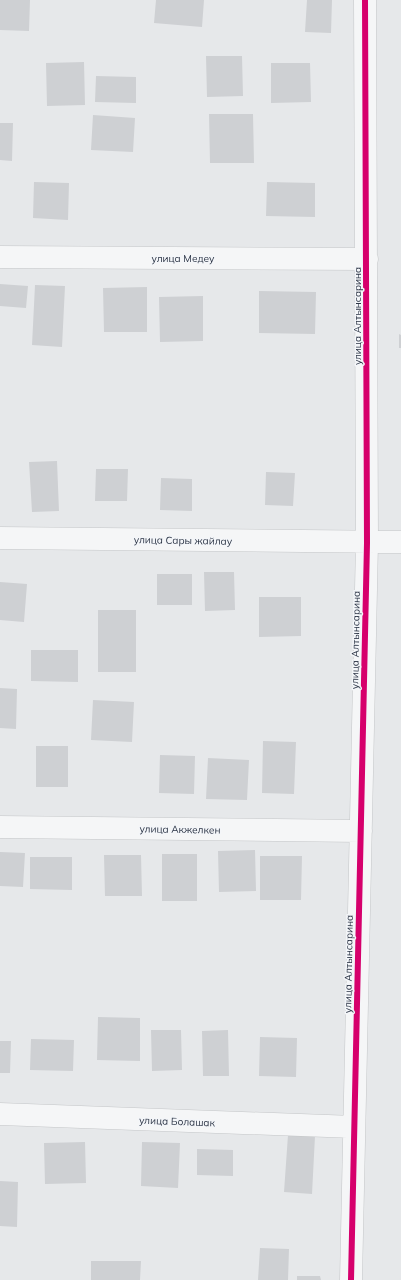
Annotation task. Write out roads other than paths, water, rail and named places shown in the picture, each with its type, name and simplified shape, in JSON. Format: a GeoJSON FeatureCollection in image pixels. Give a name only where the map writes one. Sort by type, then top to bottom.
{"type":"FeatureCollection","features":[{"type":"Feature","properties":{"kind":"street","name":"улица Алтынсарина"},"geometry":{"type":"LineString","coordinates":[[351,1280],[367,543],[366,0]]}},
{"type":"Feature","properties":{"kind":"street","name":"улица Медеу"},"geometry":{"type":"LineString","coordinates":[[0,257],[367,259]]}},
{"type":"Feature","properties":{"kind":"street","name":"улица Сары жайлау"},"geometry":{"type":"LineString","coordinates":[[0,538],[367,543],[401,542]]}},
{"type":"Feature","properties":{"kind":"street","name":"улица Акжелкен"},"geometry":{"type":"LineString","coordinates":[[0,827],[361,831]]}},
{"type":"Feature","properties":{"kind":"street","name":"улица Болашак"},"geometry":{"type":"LineString","coordinates":[[0,1114],[354,1127]]}}]}
